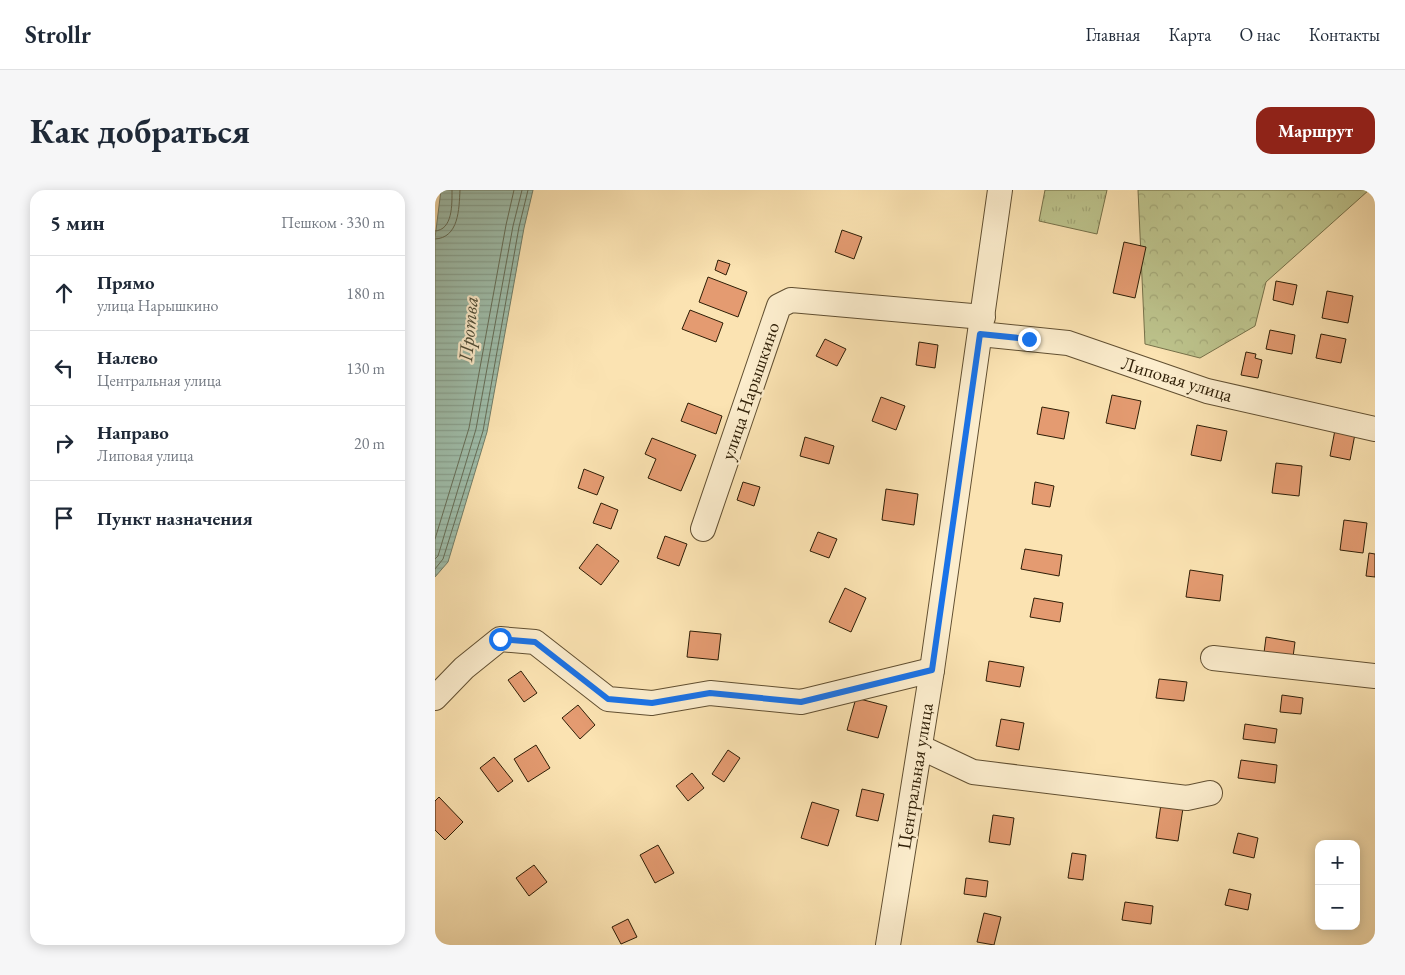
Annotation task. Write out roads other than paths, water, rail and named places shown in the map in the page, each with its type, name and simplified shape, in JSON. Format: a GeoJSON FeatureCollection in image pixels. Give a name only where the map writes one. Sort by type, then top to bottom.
{"type":"FeatureCollection","features":[{"type":"Feature","properties":{"kind":"street","name":"Центральная улица"},"geometry":{"type":"LineString","coordinates":[[888,945],[932,670],[1000,190]]}},
{"type":"Feature","properties":{"kind":"street","name":"улица Нарышкино"},"geometry":{"type":"LineString","coordinates":[[703,528],[779,306],[791,300],[981,326]]}},
{"type":"Feature","properties":{"kind":"street","name":"Липовая улица"},"geometry":{"type":"LineString","coordinates":[[981,326],[1068,344],[1207,391],[1375,429]]}},
{"type":"Feature","properties":{"kind":"street"},"geometry":{"type":"LineString","coordinates":[[435,698],[464,668],[500,639],[535,642],[608,699],[652,703],[710,693],[801,702],[932,670]]}},
{"type":"Feature","properties":{"kind":"street"},"geometry":{"type":"LineString","coordinates":[[1213,658],[1375,676]]}},
{"type":"Feature","properties":{"kind":"street"},"geometry":{"type":"LineString","coordinates":[[920,747],[973,772],[1187,798],[1210,793]]}},
{"type":"Feature","properties":{"kind":"water","name":"Протва"},"geometry":{"type":"Polygon","coordinates":[[[441,190],[533,190],[524,228],[487,432],[448,562],[435,577],[435,238],[441,190]]]}}]}
